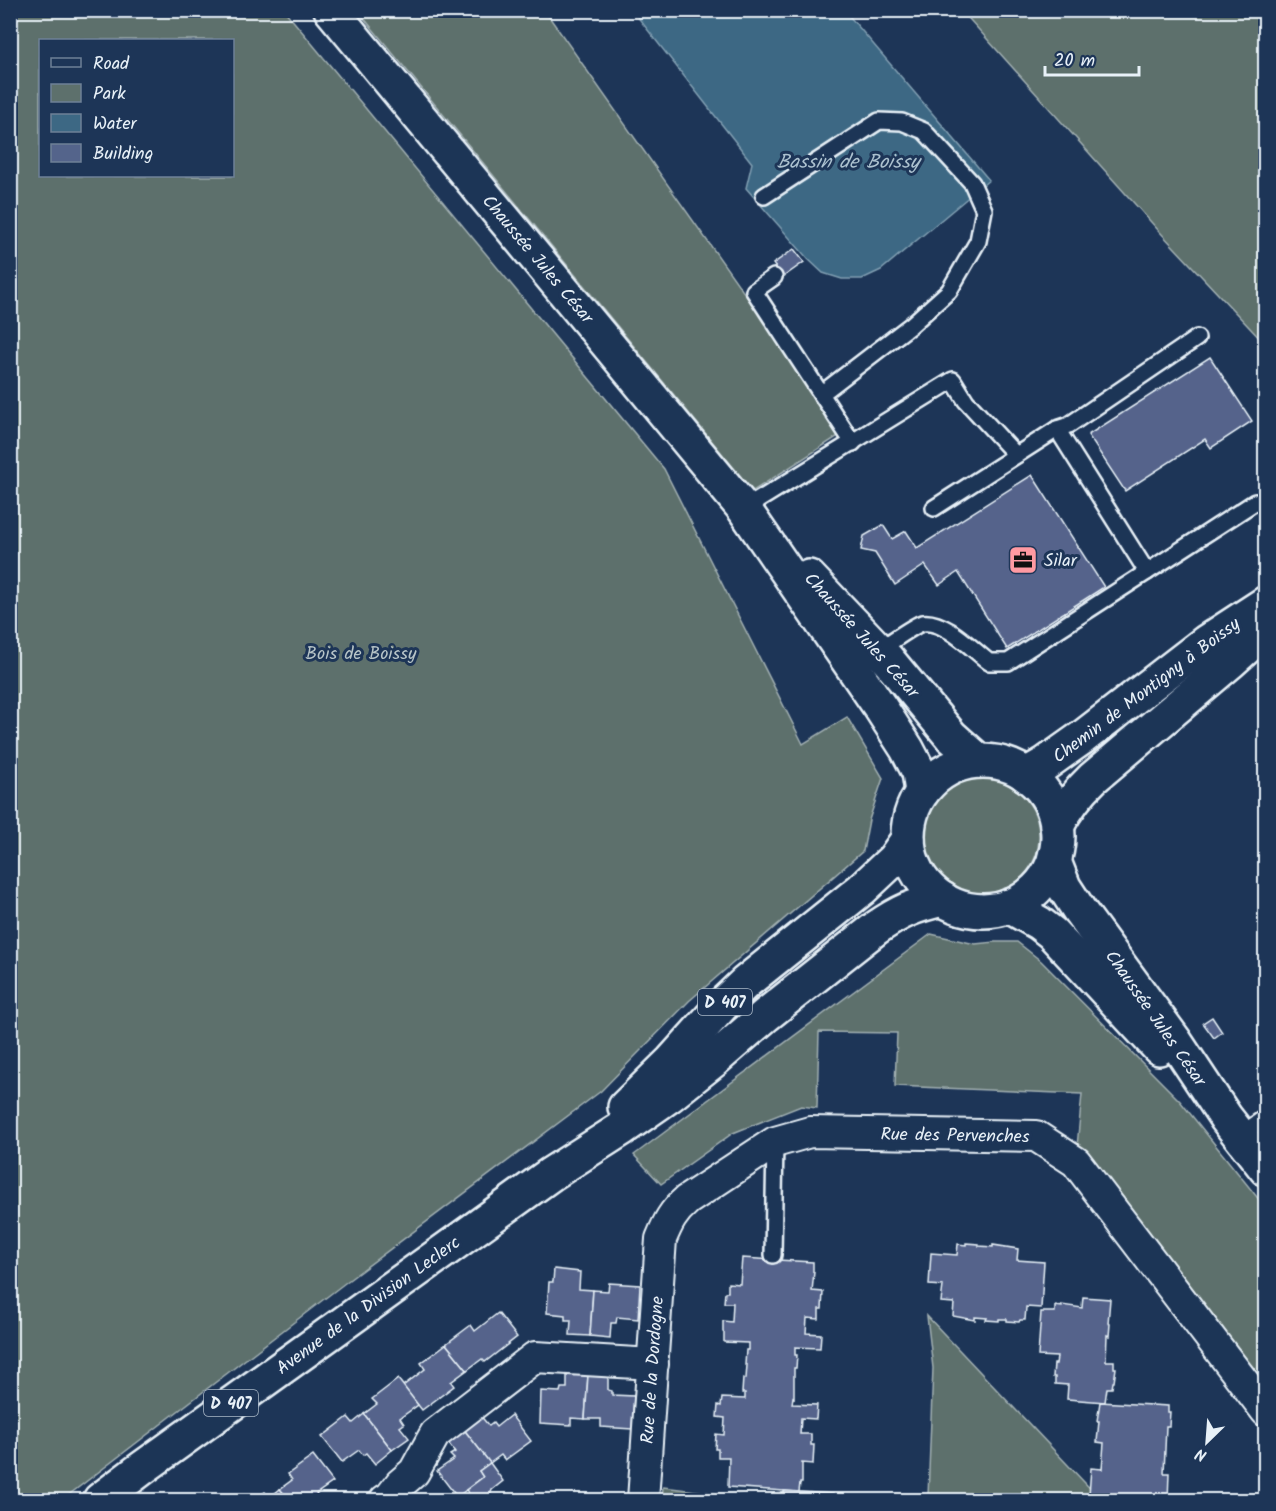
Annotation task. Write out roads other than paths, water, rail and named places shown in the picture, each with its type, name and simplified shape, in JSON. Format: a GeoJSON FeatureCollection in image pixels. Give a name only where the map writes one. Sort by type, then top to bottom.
{"type":"FeatureCollection","features":[{"type":"Feature","properties":{"kind":"main road","name":"Chaussée Jules César"},"geometry":{"type":"LineString","coordinates":[[332,10],[744,509],[878,650],[951,736],[979,761]]}},
{"type":"Feature","properties":{"kind":"main road","name":"Chaussée Jules César"},"geometry":{"type":"LineString","coordinates":[[744,509],[880,706],[919,772],[922,792]]}},
{"type":"Feature","properties":{"kind":"main road","name":"Chemin de Montigny à Boissy"},"geometry":{"type":"LineString","coordinates":[[1026,775],[1046,764],[1083,737],[1206,642],[1266,603]]}},
{"type":"Feature","properties":{"kind":"main road","name":"Chemin de Montigny à Boissy"},"geometry":{"type":"LineString","coordinates":[[1056,841],[1065,809],[1079,791],[1266,630]]}},
{"type":"Feature","properties":{"kind":"main road"},"geometry":{"type":"LineString","coordinates":[[979,761],[1001,763],[1014,768],[1038,785],[1053,811],[1056,841],[1047,874],[1040,885],[1009,906],[992,910],[975,910],[943,899],[918,873],[911,856],[908,839],[909,822],[914,806],[932,780],[959,765],[979,761]]}},
{"type":"Feature","properties":{"kind":"main road","name":"Avenue de la Division Leclerc"},"geometry":{"type":"LineString","coordinates":[[551,1174],[653,1081],[746,982],[862,889],[894,859],[908,839]]}},
{"type":"Feature","properties":{"kind":"main road","name":"Chaussée Jules César"},"geometry":{"type":"LineString","coordinates":[[1056,841],[1055,864],[1064,887],[1097,936],[1169,1033],[1232,1127]]}},
{"type":"Feature","properties":{"kind":"main road","name":"Avenue de la Division Leclerc"},"geometry":{"type":"LineString","coordinates":[[100,1500],[551,1174],[669,1096],[766,1015],[886,922],[917,905],[943,899]]}},
{"type":"Feature","properties":{"kind":"main road","name":"Chaussée Jules César"},"geometry":{"type":"LineString","coordinates":[[1009,906],[1052,933],[1232,1127],[1266,1169]]}},
{"type":"Feature","properties":{"kind":"street","name":"Rue des Pervenches"},"geometry":{"type":"LineString","coordinates":[[661,1239],[676,1210],[687,1200],[775,1142],[810,1132],[1036,1136],[1076,1162],[1266,1411]]}},
{"type":"Feature","properties":{"kind":"street","name":"Rue de la Dordogne"},"geometry":{"type":"LineString","coordinates":[[643,1500],[661,1239]]}},
{"type":"Feature","properties":{"kind":"street"},"geometry":{"type":"LineString","coordinates":[[385,1500],[414,1472],[435,1434],[535,1357],[652,1364]]}},
{"type":"Feature","properties":{"kind":"lane"},"geometry":{"type":"LineString","coordinates":[[764,196],[879,121],[902,122],[924,131],[972,183],[984,210],[978,241],[949,291],[911,325],[821,394]]}},
{"type":"Feature","properties":{"kind":"lane"},"geometry":{"type":"LineString","coordinates":[[774,277],[754,291],[853,443]]}},
{"type":"Feature","properties":{"kind":"lane"},"geometry":{"type":"LineString","coordinates":[[934,508],[1016,454],[1057,429],[1069,425],[1197,338]]}},
{"type":"Feature","properties":{"kind":"lane"},"geometry":{"type":"LineString","coordinates":[[744,509],[953,380],[966,401],[1016,454]]}},
{"type":"Feature","properties":{"kind":"lane"},"geometry":{"type":"LineString","coordinates":[[1057,429],[1148,572]]}},
{"type":"Feature","properties":{"kind":"lane"},"geometry":{"type":"LineString","coordinates":[[878,650],[921,623],[936,624],[959,637],[989,662],[1008,662],[1256,502]]}},
{"type":"Feature","properties":{"kind":"lane"},"geometry":{"type":"LineString","coordinates":[[1232,1127],[1266,1117]]}},
{"type":"Feature","properties":{"kind":"lane"},"geometry":{"type":"LineString","coordinates":[[773,1256],[775,1142]]}},
{"type":"Feature","properties":{"kind":"water","name":"Bassin de Boissy"},"geometry":{"type":"Polygon","coordinates":[[[633,11],[845,11],[989,180],[881,270],[862,279],[842,279],[823,273],[746,188],[752,163],[633,11]]]}},
{"type":"Feature","properties":{"kind":"place","name":"Silar"},"geometry":{"type":"Point","coordinates":[1023,560]}},
{"type":"Feature","properties":{"kind":"park label","name":"Bois de Boissy"},"geometry":{"type":"Point","coordinates":[361,653]}}]}
